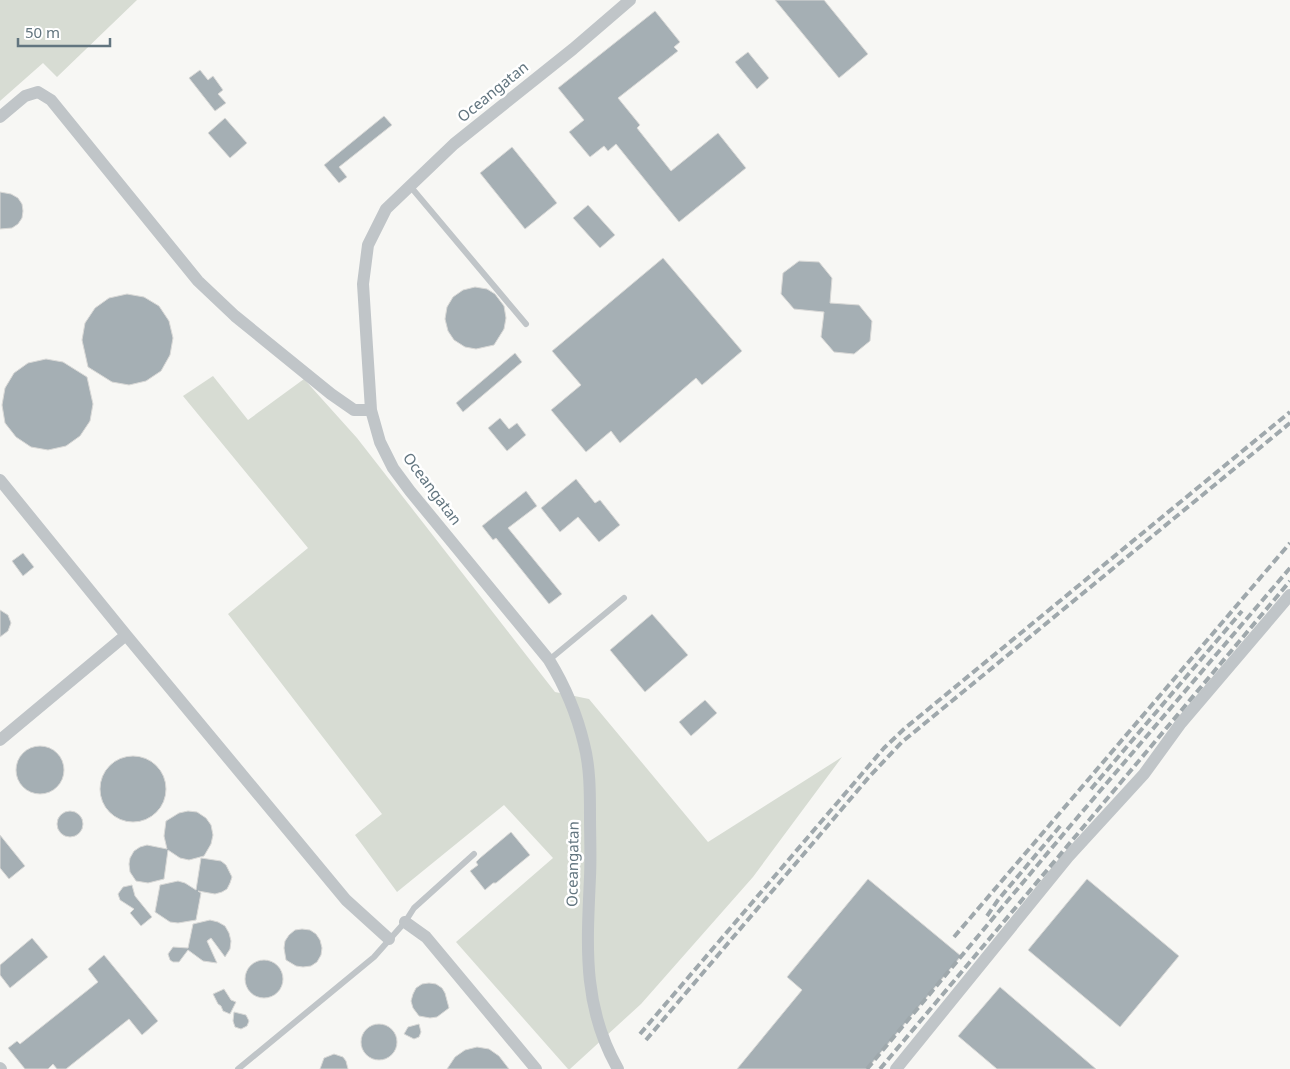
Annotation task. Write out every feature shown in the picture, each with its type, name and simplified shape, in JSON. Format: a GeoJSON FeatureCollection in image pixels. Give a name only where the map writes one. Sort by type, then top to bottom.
{"type":"FeatureCollection","features":[{"type":"Feature","properties":{"kind":"street","name":"Oceangatan"},"geometry":{"type":"LineString","coordinates":[[618,1069],[608,1051],[597,1020],[589,984],[587,942],[590,874],[590,785],[584,744],[573,709],[559,676],[549,660],[410,491],[393,468],[380,442],[371,410],[363,284],[368,245],[386,208],[454,144],[573,49],[630,0]]}},
{"type":"Feature","properties":{"kind":"street"},"geometry":{"type":"LineString","coordinates":[[0,116],[25,96],[38,92],[51,100],[198,281],[235,316],[331,394],[354,410],[371,410]]}},
{"type":"Feature","properties":{"kind":"street"},"geometry":{"type":"LineString","coordinates":[[0,480],[346,900],[390,939]]}},
{"type":"Feature","properties":{"kind":"street"},"geometry":{"type":"LineString","coordinates":[[896,1069],[1068,857],[1144,774],[1181,723],[1290,596]]}},
{"type":"Feature","properties":{"kind":"street"},"geometry":{"type":"LineString","coordinates":[[0,740],[126,635]]}},
{"type":"Feature","properties":{"kind":"street"},"geometry":{"type":"LineString","coordinates":[[405,922],[426,937],[536,1069]]}},
{"type":"Feature","properties":{"kind":"lane"},"geometry":{"type":"LineString","coordinates":[[410,186],[526,324]]}},
{"type":"Feature","properties":{"kind":"lane"},"geometry":{"type":"LineString","coordinates":[[549,660],[624,598]]}},
{"type":"Feature","properties":{"kind":"lane"},"geometry":{"type":"LineString","coordinates":[[241,1067],[374,957],[405,922],[414,908],[474,854]]}},
{"type":"Feature","properties":{"kind":"shaded area"},"geometry":{"type":"Polygon","coordinates":[[[0,0],[137,0],[57,77],[43,63],[0,101],[0,0]]]}},
{"type":"Feature","properties":{"kind":"shaded area"},"geometry":{"type":"Polygon","coordinates":[[[213,376],[248,420],[304,379],[357,438],[555,692],[589,699],[708,842],[842,757],[753,877],[641,1004],[570,1069],[456,942],[553,858],[504,805],[397,892],[355,835],[382,814],[228,614],[308,548],[183,396],[213,376]]]}},
{"type":"Feature","properties":{"kind":"building"},"geometry":{"type":"Polygon","coordinates":[[[775,0],[824,0],[868,54],[839,78],[775,0]]]}},
{"type":"Feature","properties":{"kind":"building"},"geometry":{"type":"Polygon","coordinates":[[[655,11],[680,42],[674,47],[678,51],[618,98],[640,125],[637,128],[671,171],[718,133],[746,168],[679,222],[616,144],[608,151],[604,146],[590,157],[569,132],[584,120],[558,88],[655,11]]]}},
{"type":"Feature","properties":{"kind":"building"},"geometry":{"type":"Polygon","coordinates":[[[748,52],[769,78],[757,89],[735,62],[748,52]]]}},
{"type":"Feature","properties":{"kind":"building"},"geometry":{"type":"Polygon","coordinates":[[[200,70],[208,80],[213,76],[223,90],[218,94],[226,103],[215,111],[189,78],[200,70]]]}},
{"type":"Feature","properties":{"kind":"building"},"geometry":{"type":"Polygon","coordinates":[[[384,116],[392,125],[339,167],[347,177],[339,183],[324,165],[384,116]]]}},
{"type":"Feature","properties":{"kind":"building"},"geometry":{"type":"Polygon","coordinates":[[[225,118],[247,143],[230,158],[208,133],[225,118]]]}},
{"type":"Feature","properties":{"kind":"building"},"geometry":{"type":"Polygon","coordinates":[[[512,147],[557,203],[525,229],[480,173],[512,147]]]}},
{"type":"Feature","properties":{"kind":"building"},"geometry":{"type":"Polygon","coordinates":[[[0,192],[11,194],[18,198],[22,204],[22,218],[12,228],[0,229],[0,192]]]}},
{"type":"Feature","properties":{"kind":"building"},"geometry":{"type":"Polygon","coordinates":[[[588,205],[615,235],[600,248],[573,218],[588,205]]]}},
{"type":"Feature","properties":{"kind":"building"},"geometry":{"type":"Polygon","coordinates":[[[663,258],[742,351],[702,385],[696,378],[620,443],[611,431],[586,452],[551,410],[581,385],[552,351],[663,258]]]}},
{"type":"Feature","properties":{"kind":"building"},"geometry":{"type":"Polygon","coordinates":[[[799,261],[819,262],[832,278],[830,303],[859,305],[872,321],[870,341],[854,354],[834,352],[821,337],[824,312],[794,309],[781,294],[783,273],[799,261]]]}},
{"type":"Feature","properties":{"kind":"building"},"geometry":{"type":"Polygon","coordinates":[[[475,287],[487,289],[495,294],[504,306],[506,318],[504,329],[494,345],[476,349],[465,347],[454,340],[448,331],[445,319],[447,307],[453,297],[463,290],[475,287]]]}},
{"type":"Feature","properties":{"kind":"building"},"geometry":{"type":"Polygon","coordinates":[[[127,294],[144,297],[159,306],[169,321],[173,338],[170,355],[161,371],[146,381],[129,385],[112,382],[88,367],[82,340],[85,323],[95,308],[109,298],[127,294]]]}},
{"type":"Feature","properties":{"kind":"building"},"geometry":{"type":"Polygon","coordinates":[[[515,353],[522,362],[463,412],[456,403],[515,353]]]}},
{"type":"Feature","properties":{"kind":"building"},"geometry":{"type":"Polygon","coordinates":[[[46,359],[63,362],[87,377],[93,404],[90,421],[80,436],[66,446],[48,450],[31,447],[16,437],[5,423],[2,405],[5,388],[14,373],[28,363],[46,359]]]}},
{"type":"Feature","properties":{"kind":"building"},"geometry":{"type":"Polygon","coordinates":[[[500,418],[509,429],[517,423],[526,435],[507,451],[488,428],[500,418]]]}},
{"type":"Feature","properties":{"kind":"building"},"geometry":{"type":"Polygon","coordinates":[[[576,479],[595,503],[600,500],[620,525],[599,542],[578,517],[560,532],[541,508],[576,479]]]}},
{"type":"Feature","properties":{"kind":"building"},"geometry":{"type":"Polygon","coordinates":[[[526,491],[537,506],[508,528],[562,594],[549,604],[496,538],[493,540],[482,526],[526,491]]]}},
{"type":"Feature","properties":{"kind":"building"},"geometry":{"type":"Polygon","coordinates":[[[23,553],[34,567],[23,576],[12,561],[23,553]]]}},
{"type":"Feature","properties":{"kind":"building"},"geometry":{"type":"Polygon","coordinates":[[[0,610],[8,615],[11,623],[8,631],[0,637],[0,610]]]}},
{"type":"Feature","properties":{"kind":"building"},"geometry":{"type":"Polygon","coordinates":[[[652,614],[688,655],[645,692],[610,650],[652,614]]]}},
{"type":"Feature","properties":{"kind":"building"},"geometry":{"type":"Polygon","coordinates":[[[705,700],[717,713],[691,736],[679,722],[705,700]]]}},
{"type":"Feature","properties":{"kind":"building"},"geometry":{"type":"Polygon","coordinates":[[[35,746],[45,746],[54,750],[60,756],[63,761],[63,779],[54,790],[45,794],[35,794],[26,790],[20,784],[16,775],[16,765],[20,756],[26,750],[35,746]]]}},
{"type":"Feature","properties":{"kind":"building"},"geometry":{"type":"Polygon","coordinates":[[[133,756],[146,758],[161,771],[164,776],[166,789],[164,802],[151,817],[146,820],[133,822],[120,820],[105,807],[102,802],[100,789],[102,776],[115,761],[120,758],[133,756]]]}},
{"type":"Feature","properties":{"kind":"building"},"geometry":{"type":"Polygon","coordinates":[[[70,811],[80,814],[83,824],[80,834],[70,837],[60,834],[57,824],[60,814],[70,811]]]}},
{"type":"Feature","properties":{"kind":"building"},"geometry":{"type":"Polygon","coordinates":[[[197,812],[206,818],[211,825],[213,835],[211,844],[204,856],[189,860],[180,858],[168,850],[164,879],[148,883],[136,881],[130,872],[129,864],[134,851],[147,845],[167,849],[164,836],[166,821],[179,813],[197,812]]]}},
{"type":"Feature","properties":{"kind":"building"},"geometry":{"type":"Polygon","coordinates":[[[511,832],[530,855],[485,890],[470,871],[478,865],[476,862],[480,858],[511,832]]]}},
{"type":"Feature","properties":{"kind":"building"},"geometry":{"type":"Polygon","coordinates":[[[0,835],[25,866],[9,879],[0,868],[0,835]]]}},
{"type":"Feature","properties":{"kind":"building"},"geometry":{"type":"Polygon","coordinates":[[[201,858],[221,861],[226,865],[232,877],[230,883],[227,889],[215,894],[198,891],[201,893],[196,920],[178,923],[170,922],[155,912],[160,885],[178,881],[196,890],[201,858]]]}},
{"type":"Feature","properties":{"kind":"building"},"geometry":{"type":"Polygon","coordinates":[[[868,879],[961,956],[867,1069],[737,1069],[802,990],[787,977],[868,879]]]}},
{"type":"Feature","properties":{"kind":"building"},"geometry":{"type":"Polygon","coordinates":[[[1087,879],[1179,956],[1120,1027],[1028,950],[1087,879]]]}},
{"type":"Feature","properties":{"kind":"building"},"geometry":{"type":"Polygon","coordinates":[[[132,885],[135,896],[152,917],[141,926],[130,913],[134,909],[120,900],[118,894],[123,887],[132,885]]]}},
{"type":"Feature","properties":{"kind":"building"},"geometry":{"type":"Polygon","coordinates":[[[210,920],[225,926],[229,933],[230,949],[225,957],[211,938],[207,941],[217,963],[203,961],[188,950],[179,962],[170,960],[168,954],[173,947],[188,948],[193,924],[210,920]]]}},
{"type":"Feature","properties":{"kind":"building"},"geometry":{"type":"Polygon","coordinates":[[[295,930],[310,930],[316,934],[322,948],[317,962],[311,966],[296,966],[286,960],[285,941],[295,930]]]}},
{"type":"Feature","properties":{"kind":"building"},"geometry":{"type":"Polygon","coordinates":[[[32,938],[48,957],[10,988],[0,975],[0,965],[32,938]]]}},
{"type":"Feature","properties":{"kind":"building"},"geometry":{"type":"Polygon","coordinates":[[[104,955],[158,1021],[142,1035],[129,1019],[66,1069],[57,1069],[53,1064],[48,1069],[25,1069],[8,1048],[17,1041],[20,1044],[98,982],[88,969],[104,955]]]}},
{"type":"Feature","properties":{"kind":"building"},"geometry":{"type":"Polygon","coordinates":[[[264,960],[271,961],[277,966],[282,972],[282,986],[277,992],[271,997],[264,998],[257,997],[251,992],[246,986],[245,979],[246,972],[251,966],[257,961],[264,960]]]}},
{"type":"Feature","properties":{"kind":"building"},"geometry":{"type":"Polygon","coordinates":[[[422,984],[436,984],[442,988],[449,1008],[437,1017],[430,1018],[419,1016],[413,1008],[411,1001],[416,988],[422,984]]]}},
{"type":"Feature","properties":{"kind":"building"},"geometry":{"type":"Polygon","coordinates":[[[1000,987],[1096,1069],[997,1069],[958,1036],[1000,987]]]}},
{"type":"Feature","properties":{"kind":"building"},"geometry":{"type":"Polygon","coordinates":[[[224,989],[231,1000],[236,1002],[230,1014],[223,1011],[213,994],[224,989]]]}},
{"type":"Feature","properties":{"kind":"building"},"geometry":{"type":"Polygon","coordinates":[[[234,1012],[246,1015],[249,1021],[247,1026],[241,1029],[235,1027],[233,1021],[234,1012]]]}},
{"type":"Feature","properties":{"kind":"building"},"geometry":{"type":"Polygon","coordinates":[[[379,1024],[391,1030],[397,1042],[391,1054],[379,1060],[367,1054],[361,1042],[367,1030],[379,1024]]]}},
{"type":"Feature","properties":{"kind":"building"},"geometry":{"type":"Polygon","coordinates":[[[419,1024],[421,1032],[419,1037],[414,1039],[404,1034],[408,1027],[419,1024]]]}},
{"type":"Feature","properties":{"kind":"building"},"geometry":{"type":"Polygon","coordinates":[[[477,1047],[489,1049],[499,1056],[509,1069],[447,1069],[455,1057],[465,1050],[477,1047]]]}},
{"type":"Feature","properties":{"kind":"building"},"geometry":{"type":"Polygon","coordinates":[[[334,1054],[343,1057],[348,1069],[320,1069],[324,1058],[334,1054]]]}},
{"type":"Feature","properties":{"kind":"railway"},"geometry":{"type":"LineString","coordinates":[[640,1034],[884,748],[904,729],[1290,412]]}},
{"type":"Feature","properties":{"kind":"railway"},"geometry":{"type":"LineString","coordinates":[[646,1040],[869,777],[902,742],[1290,423]]}},
{"type":"Feature","properties":{"kind":"railway"},"geometry":{"type":"LineString","coordinates":[[954,937],[1290,543]]}},
{"type":"Feature","properties":{"kind":"railway"},"geometry":{"type":"LineString","coordinates":[[867,1069],[1071,825],[1290,568]]}},
{"type":"Feature","properties":{"kind":"railway"},"geometry":{"type":"LineString","coordinates":[[880,1069],[1290,581]]}},
{"type":"Feature","properties":{"kind":"railway"},"geometry":{"type":"LineString","coordinates":[[1091,789],[1242,611]]}},
{"type":"Feature","properties":{"kind":"railway"},"geometry":{"type":"LineString","coordinates":[[987,916],[998,900],[1061,825]]}}]}
